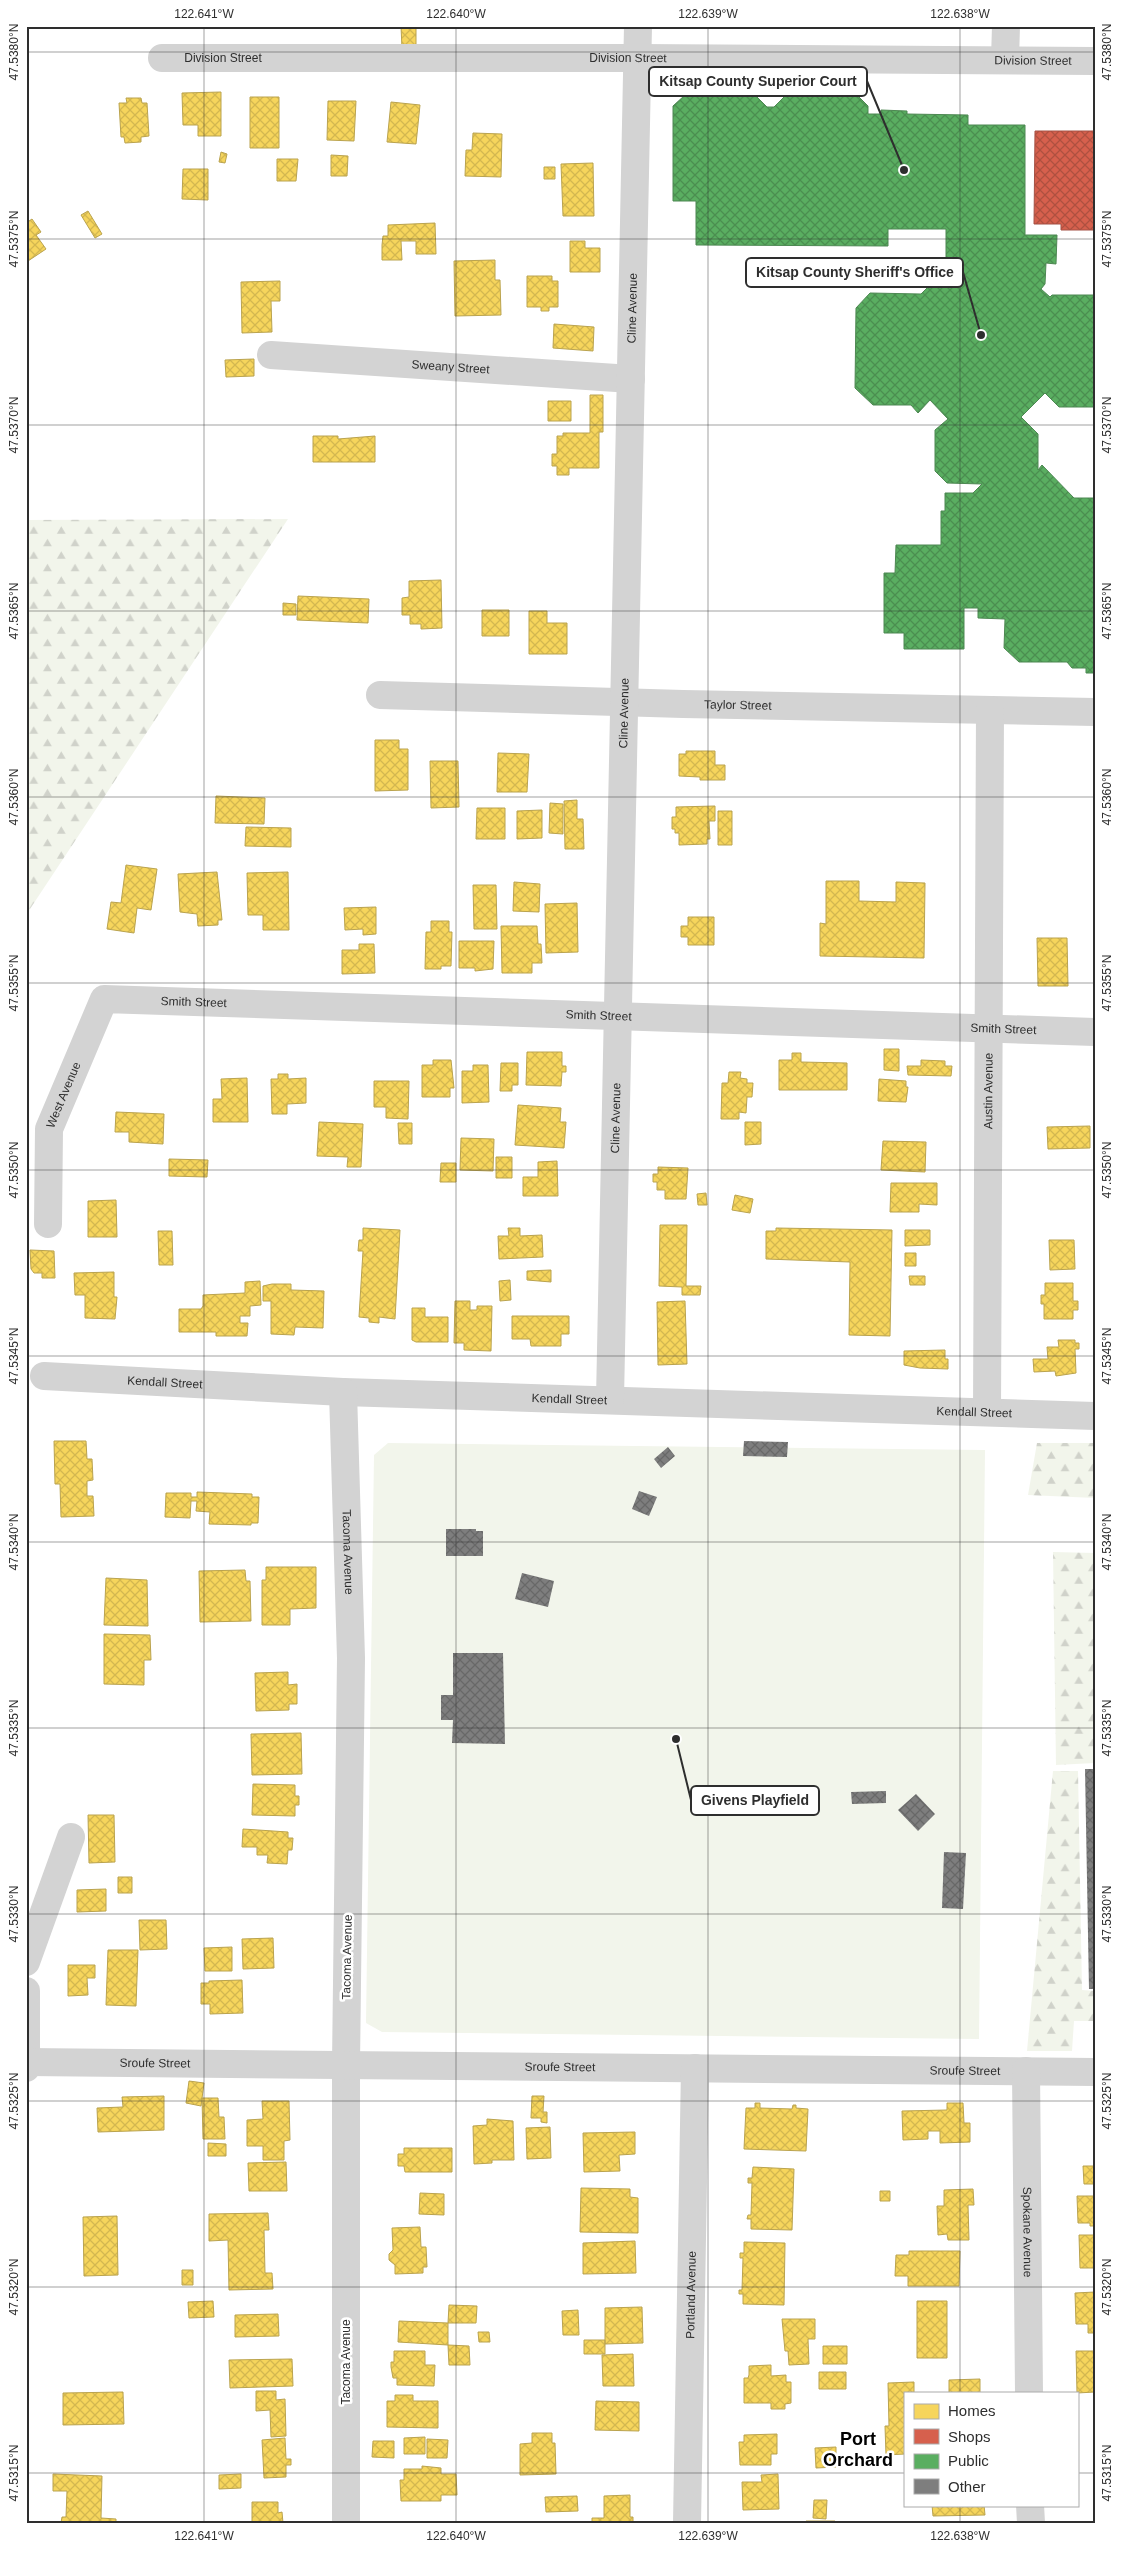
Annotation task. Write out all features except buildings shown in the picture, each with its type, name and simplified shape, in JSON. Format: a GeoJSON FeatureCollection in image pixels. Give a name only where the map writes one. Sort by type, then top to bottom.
{"type":"FeatureCollection","features":[{"type":"Feature","properties":{"kind":"street","name":"Cline Avenue"},"geometry":{"type":"LineString","coordinates":[[610,1399],[638,26]]}},
{"type":"Feature","properties":{"kind":"street"},"geometry":{"type":"LineString","coordinates":[[1005,59],[1006,26]]}},
{"type":"Feature","properties":{"kind":"street","name":"Division Street"},"geometry":{"type":"LineString","coordinates":[[162,58],[1005,59],[1095,61]]}},
{"type":"Feature","properties":{"kind":"street","name":"Sweany Street"},"geometry":{"type":"LineString","coordinates":[[271,355],[631,379]]}},
{"type":"Feature","properties":{"kind":"street","name":"Taylor Street"},"geometry":{"type":"LineString","coordinates":[[380,695],[624,703],[1095,712]]}},
{"type":"Feature","properties":{"kind":"street","name":"Austin Avenue"},"geometry":{"type":"LineString","coordinates":[[987,1412],[991,1029],[990,710]]}},
{"type":"Feature","properties":{"kind":"street","name":"Smith Street"},"geometry":{"type":"LineString","coordinates":[[104,999],[1095,1032]]}},
{"type":"Feature","properties":{"kind":"street","name":"West Avenue"},"geometry":{"type":"LineString","coordinates":[[48,1224],[48,1129],[104,999]]}},
{"type":"Feature","properties":{"kind":"street","name":"Kendall Street"},"geometry":{"type":"LineString","coordinates":[[44,1376],[343,1392],[610,1399],[1095,1416]]}},
{"type":"Feature","properties":{"kind":"street","name":"Tacoma Avenue"},"geometry":{"type":"LineString","coordinates":[[343,1392],[351,1658],[346,2064],[346,2523]]}},
{"type":"Feature","properties":{"kind":"street"},"geometry":{"type":"LineString","coordinates":[[26,1962],[71,1837]]}},
{"type":"Feature","properties":{"kind":"street"},"geometry":{"type":"LineString","coordinates":[[26,1991],[27,2064]]}},
{"type":"Feature","properties":{"kind":"street","name":"Sroufe Street"},"geometry":{"type":"LineString","coordinates":[[27,2064],[346,2064],[1095,2072]]}},
{"type":"Feature","properties":{"kind":"street","name":"Portland Avenue"},"geometry":{"type":"LineString","coordinates":[[687,2523],[695,2068]]}},
{"type":"Feature","properties":{"kind":"street","name":"Spokane Avenue"},"geometry":{"type":"LineString","coordinates":[[1026,2071],[1029,2392]]}},
{"type":"Feature","properties":{"kind":"street"},"geometry":{"type":"LineString","coordinates":[[1030,2506],[1030,2523]]}},
{"type":"Feature","properties":{"kind":"green space"},"geometry":{"type":"Polygon","coordinates":[[[288,519],[26,915],[26,520],[288,519]]]}},
{"type":"Feature","properties":{"kind":"green space"},"geometry":{"type":"Polygon","coordinates":[[[388,1443],[985,1450],[979,2039],[382,2032],[366,2023],[374,1455],[388,1443]]]}},
{"type":"Feature","properties":{"kind":"green space"},"geometry":{"type":"Polygon","coordinates":[[[1037,1443],[1095,1443],[1095,1498],[1028,1495],[1037,1443]]]}},
{"type":"Feature","properties":{"kind":"green space"},"geometry":{"type":"Polygon","coordinates":[[[1053,1552],[1095,1553],[1095,1763],[1056,1765],[1053,1552]]]}},
{"type":"Feature","properties":{"kind":"green space"},"geometry":{"type":"Polygon","coordinates":[[[1053,1771],[1078,1771],[1082,1990],[1095,1991],[1095,2021],[1074,2021],[1072,2051],[1027,2051],[1053,1771]]]}},
{"type":"Feature","properties":{"kind":"place","name":"Kitsap County Superior Court"},"geometry":{"type":"Point","coordinates":[904,170]}},
{"type":"Feature","properties":{"kind":"place","name":"Kitsap County Sheriff's Office"},"geometry":{"type":"Point","coordinates":[981,335]}},
{"type":"Feature","properties":{"kind":"place","name":"Givens Playfield"},"geometry":{"type":"Point","coordinates":[676,1739]}},
{"type":"Feature","properties":{"kind":"district","name":"Port Orchard"},"geometry":{"type":"Point","coordinates":[858,2449]}}]}
